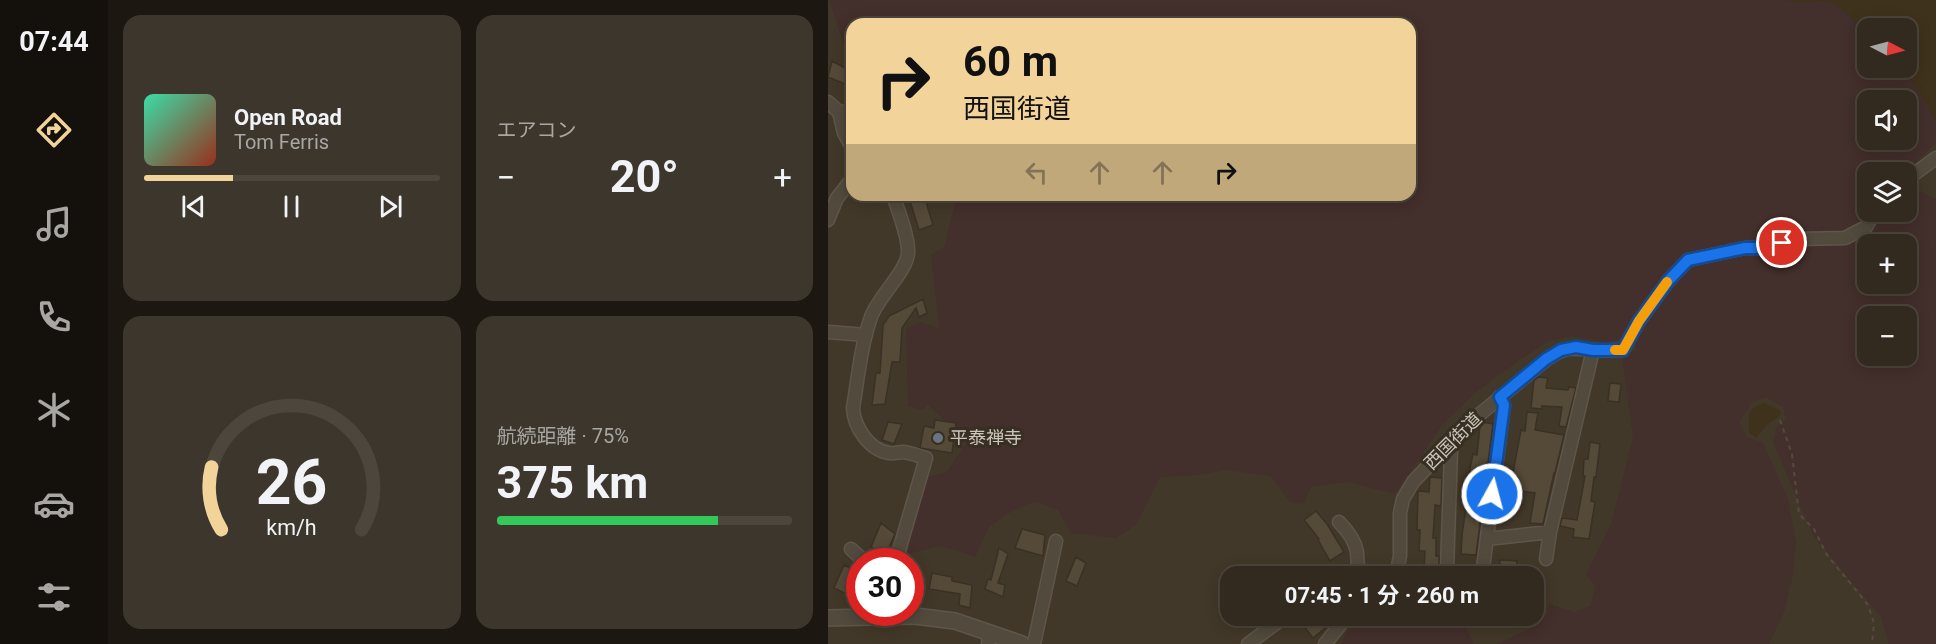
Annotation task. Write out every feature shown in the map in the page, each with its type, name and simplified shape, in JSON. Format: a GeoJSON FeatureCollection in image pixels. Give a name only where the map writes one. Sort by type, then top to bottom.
{"type":"FeatureCollection","features":[{"type":"Feature","properties":{"kind":"street"},"geometry":{"type":"LineString","coordinates":[[828,102],[839,112],[846,136]]}},
{"type":"Feature","properties":{"kind":"street"},"geometry":{"type":"LineString","coordinates":[[1917,172],[1936,158]]}},
{"type":"Feature","properties":{"kind":"street"},"geometry":{"type":"LineString","coordinates":[[828,220],[837,198],[846,187]]}},
{"type":"Feature","properties":{"kind":"street"},"geometry":{"type":"LineString","coordinates":[[895,201],[907,242],[908,254],[904,266],[883,294],[872,315],[866,335],[853,408],[858,426],[867,441],[889,453],[904,452],[926,458],[900,548]]}},
{"type":"Feature","properties":{"kind":"street","name":"西国街道"},"geometry":{"type":"LineString","coordinates":[[1398,566],[1400,513],[1403,499],[1413,482],[1469,423],[1546,359],[1561,350],[1576,347],[1593,350],[1623,350],[1639,321],[1669,280],[1688,260],[1745,248],[1766,248],[1798,239],[1845,238],[1866,227],[1869,222]]}},
{"type":"Feature","properties":{"kind":"street"},"geometry":{"type":"LineString","coordinates":[[828,332],[866,335]]}},
{"type":"Feature","properties":{"kind":"street"},"geometry":{"type":"LineString","coordinates":[[1546,559],[1550,532],[1593,350]]}},
{"type":"Feature","properties":{"kind":"street"},"geometry":{"type":"LineString","coordinates":[[1483,566],[1504,405],[1500,397]]}},
{"type":"Feature","properties":{"kind":"street"},"geometry":{"type":"LineString","coordinates":[[1447,566],[1451,452],[1449,444]]}},
{"type":"Feature","properties":{"kind":"street"},"geometry":{"type":"LineString","coordinates":[[1339,522],[1353,538],[1357,552],[1357,566]]}},
{"type":"Feature","properties":{"kind":"street"},"geometry":{"type":"LineString","coordinates":[[1487,539],[1550,532]]}},
{"type":"Feature","properties":{"kind":"street"},"geometry":{"type":"LineString","coordinates":[[1034,644],[1056,541]]}},
{"type":"Feature","properties":{"kind":"street"},"geometry":{"type":"LineString","coordinates":[[924,612],[955,621],[989,638],[1022,644]]}},
{"type":"Feature","properties":{"kind":"street"},"geometry":{"type":"LineString","coordinates":[[828,618],[846,617]]}},
{"type":"Feature","properties":{"kind":"street"},"geometry":{"type":"LineString","coordinates":[[1248,644],[1272,626]]}},
{"type":"Feature","properties":{"kind":"street"},"geometry":{"type":"LineString","coordinates":[[1325,644],[1339,626]]}},
{"type":"Feature","properties":{"kind":"lane"},"geometry":{"type":"LineString","coordinates":[[839,112],[846,108]]}},
{"type":"Feature","properties":{"kind":"path"},"geometry":{"type":"LineString","coordinates":[[1780,420],[1792,454],[1800,514],[1814,529],[1827,555],[1868,604],[1874,623],[1872,644]]}},
{"type":"Feature","properties":{"kind":"shaded area"},"geometry":{"type":"Polygon","coordinates":[[[829,0],[1785,0],[1828,2],[1838,7],[1857,25],[1857,78],[1908,78],[1920,92],[1935,120],[1935,144],[1916,162],[1857,162],[1857,222],[1917,222],[1917,190],[1936,199],[1936,644],[1889,644],[1881,617],[1813,535],[1773,442],[1776,428],[1786,419],[1783,407],[1766,397],[1752,402],[1739,422],[1747,437],[1763,443],[1788,499],[1796,542],[1793,574],[1784,612],[1769,644],[1497,644],[1533,626],[1544,626],[1544,617],[1547,615],[1549,604],[1575,612],[1591,605],[1595,585],[1586,574],[1611,524],[1633,438],[1622,356],[1636,350],[1635,336],[1605,342],[1572,336],[1549,341],[1521,359],[1475,393],[1443,424],[1395,494],[1347,482],[1311,487],[1304,504],[1290,502],[1271,476],[1226,470],[1199,475],[1160,477],[1136,525],[1116,538],[1071,533],[1058,510],[1038,502],[1009,513],[989,527],[975,557],[938,546],[924,550],[909,548],[924,478],[947,472],[967,441],[927,404],[923,410],[908,406],[906,329],[920,322],[939,328],[931,255],[944,247],[956,201],[1416,201],[1416,18],[846,18],[846,51],[829,0]]]}},
{"type":"Feature","properties":{"kind":"shaded area"},"geometry":{"type":"Polygon","coordinates":[[[1785,0],[1936,0],[1936,122],[1920,93],[1908,78],[1917,78],[1917,18],[1857,18],[1857,25],[1838,7],[1828,2],[1785,0]]]}},
{"type":"Feature","properties":{"kind":"shaded area"},"geometry":{"type":"Polygon","coordinates":[[[1764,403],[1780,410],[1781,415],[1767,425],[1756,438],[1749,433],[1750,414],[1751,410],[1764,403]]]}},
{"type":"Feature","properties":{"kind":"shaded area"},"geometry":{"type":"Polygon","coordinates":[[[1350,626],[1465,626],[1474,644],[1341,644],[1350,626]]]}},
{"type":"Feature","properties":{"kind":"building"},"geometry":{"type":"Polygon","coordinates":[[[832,61],[846,68],[845,84],[828,77],[832,61]]]}},
{"type":"Feature","properties":{"kind":"building"},"geometry":{"type":"Polygon","coordinates":[[[910,201],[926,201],[933,225],[919,230],[910,201]]]}},
{"type":"Feature","properties":{"kind":"building"},"geometry":{"type":"Polygon","coordinates":[[[923,299],[927,313],[919,317],[916,308],[902,328],[900,362],[892,362],[885,404],[872,405],[876,373],[880,373],[883,325],[889,316],[923,299]]]}},
{"type":"Feature","properties":{"kind":"building"},"geometry":{"type":"Polygon","coordinates":[[[1539,377],[1548,378],[1546,388],[1568,390],[1569,387],[1576,388],[1566,427],[1559,426],[1562,407],[1531,408],[1534,380],[1539,377]]]}},
{"type":"Feature","properties":{"kind":"building"},"geometry":{"type":"Polygon","coordinates":[[[1610,383],[1621,384],[1619,402],[1608,401],[1610,383]]]}},
{"type":"Feature","properties":{"kind":"building"},"geometry":{"type":"Polygon","coordinates":[[[1527,412],[1538,413],[1535,430],[1564,435],[1543,524],[1530,523],[1535,493],[1514,490],[1517,478],[1513,477],[1514,467],[1521,430],[1525,431],[1527,412]]]}},
{"type":"Feature","properties":{"kind":"building","name":"平泰禅寺"},"geometry":{"type":"Polygon","coordinates":[[[935,420],[956,423],[952,453],[920,448],[924,426],[934,428],[935,420]]]}},
{"type":"Feature","properties":{"kind":"building"},"geometry":{"type":"Polygon","coordinates":[[[888,422],[902,424],[894,444],[882,440],[888,422]]]}},
{"type":"Feature","properties":{"kind":"building"},"geometry":{"type":"Polygon","coordinates":[[[1483,422],[1493,424],[1476,555],[1461,554],[1470,468],[1473,454],[1477,455],[1480,425],[1483,422]]]}},
{"type":"Feature","properties":{"kind":"building"},"geometry":{"type":"Polygon","coordinates":[[[1590,442],[1600,444],[1591,501],[1595,502],[1589,539],[1573,537],[1574,529],[1560,526],[1562,518],[1577,520],[1585,476],[1583,476],[1584,459],[1588,459],[1590,442]]]}},
{"type":"Feature","properties":{"kind":"building"},"geometry":{"type":"Polygon","coordinates":[[[1430,477],[1442,478],[1441,506],[1435,505],[1433,538],[1436,538],[1436,556],[1439,556],[1439,566],[1424,566],[1425,551],[1419,551],[1418,491],[1429,492],[1430,477]]]}},
{"type":"Feature","properties":{"kind":"building"},"geometry":{"type":"Polygon","coordinates":[[[1316,511],[1344,552],[1330,561],[1319,539],[1304,520],[1316,511]]]}},
{"type":"Feature","properties":{"kind":"building"},"geometry":{"type":"Polygon","coordinates":[[[881,523],[895,534],[889,548],[871,547],[881,523]]]}},
{"type":"Feature","properties":{"kind":"building"},"geometry":{"type":"Polygon","coordinates":[[[1022,529],[1045,535],[1043,556],[1015,548],[1022,529]]]}},
{"type":"Feature","properties":{"kind":"building"},"geometry":{"type":"Polygon","coordinates":[[[999,548],[1008,554],[998,583],[1005,585],[1003,597],[985,589],[988,579],[991,580],[999,548]]]}},
{"type":"Feature","properties":{"kind":"building"},"geometry":{"type":"Polygon","coordinates":[[[1076,557],[1086,563],[1077,586],[1066,581],[1076,557]]]}},
{"type":"Feature","properties":{"kind":"building"},"geometry":{"type":"Polygon","coordinates":[[[1500,560],[1517,561],[1517,566],[1500,566],[1500,560]]]}},
{"type":"Feature","properties":{"kind":"building"},"geometry":{"type":"Polygon","coordinates":[[[844,565],[846,566],[846,594],[834,588],[844,565]]]}},
{"type":"Feature","properties":{"kind":"building"},"geometry":{"type":"Polygon","coordinates":[[[932,573],[952,577],[952,581],[972,585],[970,608],[959,605],[960,594],[929,589],[932,573]]]}},
{"type":"Feature","properties":{"kind":"building"},"geometry":{"type":"Polygon","coordinates":[[[1304,626],[1323,626],[1325,628],[1313,638],[1304,626]]]}},
{"type":"Feature","properties":{"kind":"slow traffic"},"geometry":{"type":"LineString","coordinates":[[1615,350],[1623,350],[1639,321],[1667,282]]}},
{"type":"Feature","properties":{"kind":"place","name":"平泰禅寺"},"geometry":{"type":"Point","coordinates":[938,438]}},
{"type":"Feature","properties":{"kind":"route"},"geometry":{"type":"LineString","coordinates":[[1492,494],[1504,405],[1500,397],[1546,359],[1561,350],[1576,347],[1593,350],[1623,350],[1639,321],[1669,280],[1688,260],[1745,248],[1766,248],[1782,243]]}}]}
